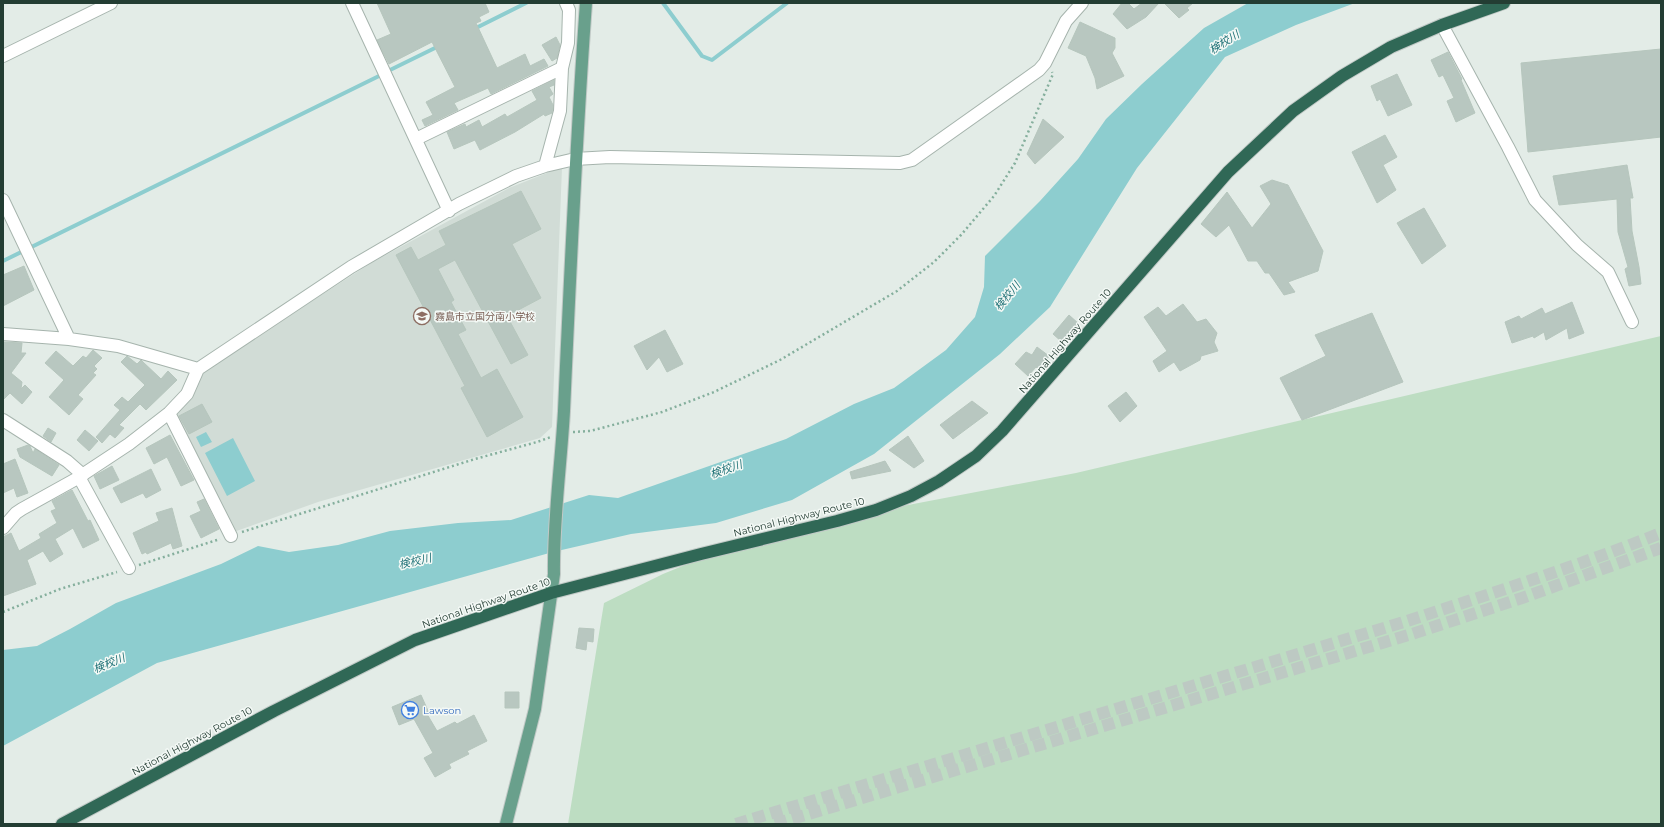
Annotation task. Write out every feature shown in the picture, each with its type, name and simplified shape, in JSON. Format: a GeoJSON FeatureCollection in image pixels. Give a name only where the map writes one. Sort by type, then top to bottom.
{"type":"FeatureCollection","features":[{"type":"Feature","properties":{"kind":"highway","name":"National Highway Route 10"},"geometry":{"type":"LineString","coordinates":[[62,824],[274,711],[415,640],[551,593],[876,510],[912,496],[939,481],[976,456],[1002,431],[1228,172],[1293,111],[1342,76],[1391,47],[1442,25],[1504,3]]}},
{"type":"Feature","properties":{"kind":"main road"},"geometry":{"type":"LineString","coordinates":[[506,824],[535,709],[554,574],[554,552],[563,433],[575,159],[586,3]]}},
{"type":"Feature","properties":{"kind":"street"},"geometry":{"type":"LineString","coordinates":[[3,56],[111,3]]}},
{"type":"Feature","properties":{"kind":"street"},"geometry":{"type":"LineString","coordinates":[[352,3],[449,211]]}},
{"type":"Feature","properties":{"kind":"street"},"geometry":{"type":"LineString","coordinates":[[545,166],[560,111],[562,68],[568,43],[569,10],[566,3]]}},
{"type":"Feature","properties":{"kind":"street"},"geometry":{"type":"LineString","coordinates":[[3,528],[8,515],[16,513],[32,502],[81,476],[130,444],[169,413],[187,394],[198,369],[351,267],[459,204],[516,176],[545,166],[575,159],[618,157],[900,163],[912,160],[1039,70],[1048,58],[1066,21],[1082,3]]}},
{"type":"Feature","properties":{"kind":"street"},"geometry":{"type":"LineString","coordinates":[[1442,25],[1508,147],[1534,200],[1577,245],[1608,272],[1632,322]]}},
{"type":"Feature","properties":{"kind":"street"},"geometry":{"type":"LineString","coordinates":[[416,139],[562,68]]}},
{"type":"Feature","properties":{"kind":"street"},"geometry":{"type":"LineString","coordinates":[[3,200],[69,338]]}},
{"type":"Feature","properties":{"kind":"street"},"geometry":{"type":"LineString","coordinates":[[3,334],[69,338],[118,346],[198,369]]}},
{"type":"Feature","properties":{"kind":"street"},"geometry":{"type":"LineString","coordinates":[[169,413],[231,536]]}},
{"type":"Feature","properties":{"kind":"street"},"geometry":{"type":"LineString","coordinates":[[3,420],[67,461],[81,476],[129,568]]}},
{"type":"Feature","properties":{"kind":"path"},"geometry":{"type":"LineString","coordinates":[[3,612],[60,589],[475,459],[537,442],[563,433],[590,431],[662,412],[714,392],[780,360],[897,291],[934,262],[956,241],[994,196],[1014,163],[1053,74],[1048,58]]}},
{"type":"Feature","properties":{"kind":"shaded area","name":"霧島市立国分南小学校"},"geometry":{"type":"Polygon","coordinates":[[[562,167],[552,427],[540,438],[318,502],[231,533],[175,418],[195,384],[207,369],[371,263],[509,188],[562,167]]]}},
{"type":"Feature","properties":{"kind":"green space"},"geometry":{"type":"Polygon","coordinates":[[[1661,336],[1661,824],[568,824],[604,603],[663,574],[729,547],[861,514],[1076,473],[1661,336]]]}},
{"type":"Feature","properties":{"kind":"water","name":"検校川"},"geometry":{"type":"Polygon","coordinates":[[[1248,3],[1355,3],[1296,25],[1225,57],[1137,168],[1050,307],[1000,354],[874,454],[792,500],[716,523],[631,534],[553,552],[157,663],[3,746],[3,650],[37,646],[116,603],[221,564],[258,546],[289,552],[338,545],[390,531],[458,523],[511,520],[589,495],[618,498],[786,439],[854,404],[894,388],[946,350],[975,317],[984,287],[985,256],[1040,201],[1078,159],[1106,119],[1204,28],[1248,3]]]}},
{"type":"Feature","properties":{"kind":"water"},"geometry":{"type":"Polygon","coordinates":[[[206,432],[212,442],[201,447],[196,437],[206,432]]]}},
{"type":"Feature","properties":{"kind":"water"},"geometry":{"type":"Polygon","coordinates":[[[233,438],[255,481],[227,496],[205,453],[233,438]]]}},
{"type":"Feature","properties":{"kind":"building"},"geometry":{"type":"Polygon","coordinates":[[[377,3],[485,3],[489,12],[479,17],[481,21],[476,23],[497,68],[525,54],[530,66],[544,59],[548,66],[491,94],[488,88],[454,103],[458,110],[425,126],[422,120],[433,115],[426,102],[455,87],[432,42],[389,64],[377,40],[391,34],[377,3]]]}},
{"type":"Feature","properties":{"kind":"building"},"geometry":{"type":"Polygon","coordinates":[[[1122,3],[1128,3],[1134,9],[1142,3],[1159,3],[1146,17],[1127,29],[1113,14],[1122,3]]]}},
{"type":"Feature","properties":{"kind":"building"},"geometry":{"type":"Polygon","coordinates":[[[1164,3],[1193,3],[1187,8],[1189,10],[1179,18],[1164,3]]]}},
{"type":"Feature","properties":{"kind":"building"},"geometry":{"type":"Polygon","coordinates":[[[1080,22],[1115,38],[1115,48],[1112,53],[1124,76],[1097,89],[1095,78],[1086,56],[1068,48],[1080,22]]]}},
{"type":"Feature","properties":{"kind":"building"},"geometry":{"type":"Polygon","coordinates":[[[556,37],[560,45],[557,58],[552,61],[542,45],[556,37]]]}},
{"type":"Feature","properties":{"kind":"building"},"geometry":{"type":"Polygon","coordinates":[[[1661,49],[1661,137],[1528,152],[1521,63],[1661,49]]]}},
{"type":"Feature","properties":{"kind":"building"},"geometry":{"type":"Polygon","coordinates":[[[1448,52],[1462,79],[1461,80],[1475,113],[1456,122],[1447,101],[1454,98],[1443,75],[1439,77],[1431,60],[1448,52]]]}},
{"type":"Feature","properties":{"kind":"building"},"geometry":{"type":"Polygon","coordinates":[[[1397,74],[1412,105],[1388,116],[1380,99],[1377,101],[1371,86],[1397,74]]]}},
{"type":"Feature","properties":{"kind":"building"},"geometry":{"type":"Polygon","coordinates":[[[554,80],[554,85],[549,87],[553,94],[549,97],[553,105],[552,113],[545,116],[544,114],[515,132],[480,150],[475,140],[454,149],[447,132],[465,124],[466,127],[479,120],[482,127],[505,114],[507,117],[537,100],[532,91],[554,80]]]}},
{"type":"Feature","properties":{"kind":"building"},"geometry":{"type":"Polygon","coordinates":[[[1043,119],[1064,137],[1035,164],[1027,154],[1043,119]]]}},
{"type":"Feature","properties":{"kind":"building"},"geometry":{"type":"Polygon","coordinates":[[[1385,135],[1397,157],[1383,165],[1396,190],[1377,203],[1352,152],[1385,135]]]}},
{"type":"Feature","properties":{"kind":"building"},"geometry":{"type":"Polygon","coordinates":[[[1627,165],[1633,198],[1630,198],[1632,231],[1641,284],[1629,286],[1625,269],[1628,267],[1618,232],[1617,199],[1559,205],[1553,176],[1627,165]]]}},
{"type":"Feature","properties":{"kind":"building"},"geometry":{"type":"Polygon","coordinates":[[[1272,180],[1288,185],[1323,251],[1318,271],[1288,282],[1295,292],[1284,295],[1269,273],[1265,273],[1257,261],[1248,261],[1229,225],[1216,237],[1201,224],[1227,192],[1252,228],[1271,204],[1260,186],[1272,180]]]}},
{"type":"Feature","properties":{"kind":"building"},"geometry":{"type":"Polygon","coordinates":[[[521,191],[541,229],[512,244],[541,298],[507,316],[528,355],[511,364],[455,260],[438,269],[454,300],[451,302],[466,330],[458,334],[481,378],[497,369],[523,417],[487,437],[461,388],[465,386],[396,255],[411,247],[418,260],[446,245],[439,231],[521,191]]]}},
{"type":"Feature","properties":{"kind":"building"},"geometry":{"type":"Polygon","coordinates":[[[1424,208],[1446,246],[1422,264],[1397,223],[1424,208]]]}},
{"type":"Feature","properties":{"kind":"building"},"geometry":{"type":"Polygon","coordinates":[[[24,266],[34,290],[3,306],[3,275],[24,266]]]}},
{"type":"Feature","properties":{"kind":"building"},"geometry":{"type":"Polygon","coordinates":[[[1572,302],[1584,333],[1569,339],[1567,328],[1546,340],[1544,332],[1534,338],[1533,336],[1512,343],[1505,322],[1519,316],[1521,319],[1542,308],[1545,314],[1572,302]]]}},
{"type":"Feature","properties":{"kind":"building"},"geometry":{"type":"Polygon","coordinates":[[[1183,304],[1197,322],[1206,319],[1217,333],[1214,342],[1218,351],[1201,356],[1200,360],[1180,371],[1174,362],[1159,372],[1153,361],[1167,351],[1144,317],[1158,307],[1166,316],[1183,304]]]}},
{"type":"Feature","properties":{"kind":"building"},"geometry":{"type":"Polygon","coordinates":[[[1372,313],[1403,382],[1302,420],[1280,378],[1326,356],[1315,335],[1372,313]]]}},
{"type":"Feature","properties":{"kind":"building"},"geometry":{"type":"Polygon","coordinates":[[[1069,315],[1079,324],[1062,342],[1053,334],[1069,315]]]}},
{"type":"Feature","properties":{"kind":"building"},"geometry":{"type":"Polygon","coordinates":[[[665,330],[683,364],[667,372],[659,357],[647,370],[634,346],[665,330]]]}},
{"type":"Feature","properties":{"kind":"building"},"geometry":{"type":"Polygon","coordinates":[[[3,342],[22,343],[21,353],[26,353],[11,373],[22,382],[21,389],[25,385],[32,392],[22,404],[10,393],[3,400],[3,342]]]}},
{"type":"Feature","properties":{"kind":"building"},"geometry":{"type":"Polygon","coordinates":[[[1037,347],[1049,356],[1040,370],[1036,367],[1028,376],[1015,364],[1026,352],[1032,355],[1037,347]]]}},
{"type":"Feature","properties":{"kind":"building"},"geometry":{"type":"Polygon","coordinates":[[[93,350],[102,358],[94,366],[97,369],[93,373],[96,375],[78,395],[83,399],[69,415],[49,397],[64,380],[45,363],[56,351],[73,366],[83,356],[86,358],[93,350]]]}},
{"type":"Feature","properties":{"kind":"building"},"geometry":{"type":"Polygon","coordinates":[[[127,356],[137,364],[141,360],[161,379],[168,371],[177,380],[146,410],[140,404],[119,425],[124,428],[115,438],[110,434],[102,443],[96,437],[120,410],[114,405],[122,397],[128,402],[145,385],[121,362],[127,356]]]}},
{"type":"Feature","properties":{"kind":"building"},"geometry":{"type":"Polygon","coordinates":[[[1126,392],[1137,406],[1120,422],[1108,406],[1126,392]]]}},
{"type":"Feature","properties":{"kind":"building"},"geometry":{"type":"Polygon","coordinates":[[[972,401],[988,413],[953,439],[940,425],[972,401]]]}},
{"type":"Feature","properties":{"kind":"building"},"geometry":{"type":"Polygon","coordinates":[[[202,404],[212,422],[189,434],[179,416],[202,404]]]}},
{"type":"Feature","properties":{"kind":"building"},"geometry":{"type":"Polygon","coordinates":[[[48,428],[56,433],[51,442],[43,436],[48,428]]]}},
{"type":"Feature","properties":{"kind":"building"},"geometry":{"type":"Polygon","coordinates":[[[85,430],[98,441],[89,451],[77,440],[85,430]]]}},
{"type":"Feature","properties":{"kind":"building"},"geometry":{"type":"Polygon","coordinates":[[[170,435],[194,480],[181,486],[167,457],[154,464],[146,448],[170,435]]]}},
{"type":"Feature","properties":{"kind":"building"},"geometry":{"type":"Polygon","coordinates":[[[908,436],[924,461],[914,468],[889,450],[908,436]]]}},
{"type":"Feature","properties":{"kind":"building"},"geometry":{"type":"Polygon","coordinates":[[[28,445],[33,453],[35,449],[59,465],[52,476],[20,457],[17,449],[28,445]]]}},
{"type":"Feature","properties":{"kind":"building"},"geometry":{"type":"Polygon","coordinates":[[[15,459],[28,493],[17,497],[14,488],[3,493],[3,464],[15,459]]]}},
{"type":"Feature","properties":{"kind":"building"},"geometry":{"type":"Polygon","coordinates":[[[885,461],[891,471],[852,479],[850,472],[885,461]]]}},
{"type":"Feature","properties":{"kind":"building"},"geometry":{"type":"Polygon","coordinates":[[[112,466],[119,480],[100,489],[94,476],[112,466]]]}},
{"type":"Feature","properties":{"kind":"building"},"geometry":{"type":"Polygon","coordinates":[[[151,469],[161,490],[146,498],[143,493],[121,503],[113,488],[151,469]]]}},
{"type":"Feature","properties":{"kind":"building"},"geometry":{"type":"Polygon","coordinates":[[[72,490],[88,521],[90,520],[99,540],[83,548],[73,528],[55,539],[63,554],[50,562],[43,551],[27,560],[36,584],[3,596],[3,537],[11,533],[19,551],[41,538],[39,534],[57,523],[51,511],[56,509],[52,501],[72,490]]]}},
{"type":"Feature","properties":{"kind":"building"},"geometry":{"type":"Polygon","coordinates":[[[204,499],[219,529],[201,538],[190,516],[201,511],[197,502],[204,499]]]}},
{"type":"Feature","properties":{"kind":"building"},"geometry":{"type":"Polygon","coordinates":[[[172,508],[182,546],[173,549],[171,543],[147,554],[146,552],[142,554],[133,533],[159,521],[156,513],[172,508]]]}},
{"type":"Feature","properties":{"kind":"building"},"geometry":{"type":"Polygon","coordinates":[[[579,628],[594,629],[593,642],[587,641],[586,650],[576,648],[579,628]]]}},
{"type":"Feature","properties":{"kind":"building"},"geometry":{"type":"Polygon","coordinates":[[[505,692],[519,692],[519,708],[505,708],[505,692]]]}},
{"type":"Feature","properties":{"kind":"building"},"geometry":{"type":"Polygon","coordinates":[[[421,695],[429,713],[427,714],[437,731],[455,722],[457,724],[474,715],[487,741],[467,751],[469,754],[449,764],[451,768],[435,777],[424,758],[433,753],[414,719],[399,725],[392,707],[421,695]]]}},
{"type":"Feature","properties":{"kind":"waterway"},"geometry":{"type":"LineString","coordinates":[[474,29],[526,3]]}},
{"type":"Feature","properties":{"kind":"waterway"},"geometry":{"type":"LineString","coordinates":[[663,3],[702,56],[712,60],[787,3]]}},
{"type":"Feature","properties":{"kind":"waterway"},"geometry":{"type":"LineString","coordinates":[[388,71],[439,46]]}},
{"type":"Feature","properties":{"kind":"waterway"},"geometry":{"type":"LineString","coordinates":[[3,261],[379,76]]}},
{"type":"Feature","properties":{"kind":"tunnel"},"geometry":{"type":"LineString","coordinates":[[736,824],[1407,621],[1567,568],[1661,533]]}},
{"type":"Feature","properties":{"kind":"tunnel"},"geometry":{"type":"LineString","coordinates":[[775,824],[1412,634],[1522,598],[1661,548]]}},
{"type":"Feature","properties":{"kind":"place","name":"霧島市立国分南小学校"},"geometry":{"type":"Point","coordinates":[422,316]}},
{"type":"Feature","properties":{"kind":"place","name":"Lawson"},"geometry":{"type":"Point","coordinates":[410,710]}}]}
